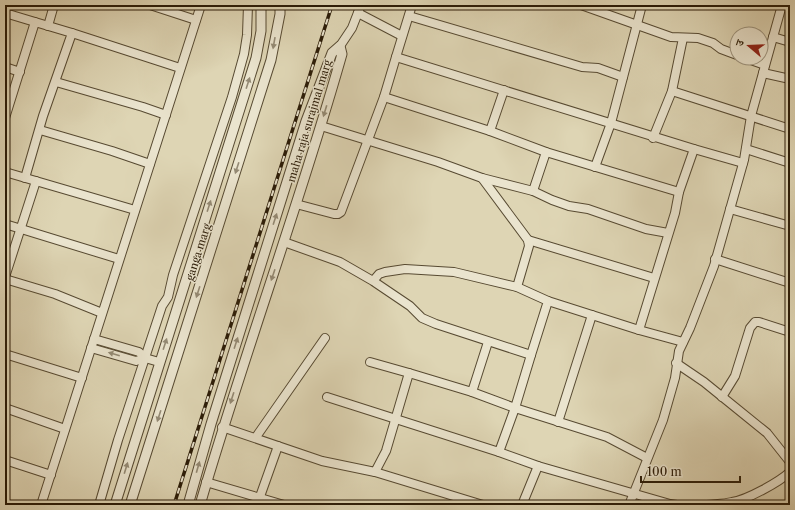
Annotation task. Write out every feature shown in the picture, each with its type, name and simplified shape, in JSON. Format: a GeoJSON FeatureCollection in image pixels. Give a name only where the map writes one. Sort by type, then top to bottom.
{"type":"FeatureCollection","features":[{"type":"Feature","properties":{"kind":"street"},"geometry":{"type":"LineString","coordinates":[[48,26],[54,5]]}},
{"type":"Feature","properties":{"kind":"street"},"geometry":{"type":"LineString","coordinates":[[150,5],[196,20]]}},
{"type":"Feature","properties":{"kind":"street"},"geometry":{"type":"LineString","coordinates":[[41,505],[201,5]]}},
{"type":"Feature","properties":{"kind":"street"},"geometry":{"type":"LineString","coordinates":[[99,505],[118,440],[162,306],[168,297],[173,275],[232,97],[244,54],[247,36],[248,5]]}},
{"type":"Feature","properties":{"kind":"street","name":"ganga marg"},"geometry":{"type":"LineString","coordinates":[[115,505],[256,58],[261,31],[261,5]]}},
{"type":"Feature","properties":{"kind":"street","name":"ganga marg"},"geometry":{"type":"LineString","coordinates":[[130,505],[271,60],[280,14],[280,5]]}},
{"type":"Feature","properties":{"kind":"street"},"geometry":{"type":"LineString","coordinates":[[340,46],[352,28],[361,5]]}},
{"type":"Feature","properties":{"kind":"street"},"geometry":{"type":"LineString","coordinates":[[296,204],[334,214],[341,212],[384,96],[412,5]]}},
{"type":"Feature","properties":{"kind":"street"},"geometry":{"type":"LineString","coordinates":[[581,5],[671,37],[698,38],[729,52]]}},
{"type":"Feature","properties":{"kind":"street"},"geometry":{"type":"LineString","coordinates":[[595,166],[611,123],[642,5]]}},
{"type":"Feature","properties":{"kind":"street"},"geometry":{"type":"LineString","coordinates":[[629,505],[671,396],[679,351],[690,328],[716,259],[743,163],[751,116],[782,5]]}},
{"type":"Feature","properties":{"kind":"street"},"geometry":{"type":"LineString","coordinates":[[5,13],[180,68]]}},
{"type":"Feature","properties":{"kind":"street"},"geometry":{"type":"LineString","coordinates":[[358,13],[402,36]]}},
{"type":"Feature","properties":{"kind":"street"},"geometry":{"type":"LineString","coordinates":[[409,16],[575,65],[586,68],[598,68],[623,77]]}},
{"type":"Feature","properties":{"kind":"street"},"geometry":{"type":"LineString","coordinates":[[5,118],[35,22]]}},
{"type":"Feature","properties":{"kind":"street"},"geometry":{"type":"LineString","coordinates":[[25,178],[72,33]]}},
{"type":"Feature","properties":{"kind":"street"},"geometry":{"type":"LineString","coordinates":[[773,37],[790,42]]}},
{"type":"Feature","properties":{"kind":"street"},"geometry":{"type":"LineString","coordinates":[[653,138],[672,91],[683,38]]}},
{"type":"Feature","properties":{"kind":"street","name":"maha raja surajmal marg"},"geometry":{"type":"LineString","coordinates":[[188,505],[211,424],[306,121],[332,54],[340,46]]}},
{"type":"Feature","properties":{"kind":"street","name":"maha raja surajmal marg"},"geometry":{"type":"LineString","coordinates":[[200,505],[222,427],[321,126],[342,54],[340,46]]}},
{"type":"Feature","properties":{"kind":"street"},"geometry":{"type":"LineString","coordinates":[[396,57],[611,123],[653,138],[743,163]]}},
{"type":"Feature","properties":{"kind":"street"},"geometry":{"type":"LineString","coordinates":[[759,66],[790,79]]}},
{"type":"Feature","properties":{"kind":"street"},"geometry":{"type":"LineString","coordinates":[[5,67],[20,72]]}},
{"type":"Feature","properties":{"kind":"street"},"geometry":{"type":"LineString","coordinates":[[56,82],[166,115]]}},
{"type":"Feature","properties":{"kind":"street"},"geometry":{"type":"LineString","coordinates":[[490,131],[504,90]]}},
{"type":"Feature","properties":{"kind":"street"},"geometry":{"type":"LineString","coordinates":[[672,91],[790,129]]}},
{"type":"Feature","properties":{"kind":"street"},"geometry":{"type":"LineString","coordinates":[[384,96],[490,131],[546,152],[679,192]]}},
{"type":"Feature","properties":{"kind":"street"},"geometry":{"type":"LineString","coordinates":[[306,121],[438,162],[482,178],[533,190],[558,202],[646,229],[668,233]]}},
{"type":"Feature","properties":{"kind":"street"},"geometry":{"type":"LineString","coordinates":[[40,130],[150,164]]}},
{"type":"Feature","properties":{"kind":"street"},"geometry":{"type":"LineString","coordinates":[[746,149],[790,163]]}},
{"type":"Feature","properties":{"kind":"street"},"geometry":{"type":"LineString","coordinates":[[639,330],[675,213],[679,192],[694,150]]}},
{"type":"Feature","properties":{"kind":"street"},"geometry":{"type":"LineString","coordinates":[[533,190],[546,152]]}},
{"type":"Feature","properties":{"kind":"street"},"geometry":{"type":"LineString","coordinates":[[5,172],[135,210]]}},
{"type":"Feature","properties":{"kind":"street"},"geometry":{"type":"LineString","coordinates":[[482,178],[528,240],[529,246],[517,287]]}},
{"type":"Feature","properties":{"kind":"street"},"geometry":{"type":"LineString","coordinates":[[36,181],[5,278],[55,294],[102,313]]}},
{"type":"Feature","properties":{"kind":"street"},"geometry":{"type":"LineString","coordinates":[[730,209],[790,226]]}},
{"type":"Feature","properties":{"kind":"street"},"geometry":{"type":"LineString","coordinates":[[5,224],[120,259]]}},
{"type":"Feature","properties":{"kind":"street"},"geometry":{"type":"LineString","coordinates":[[269,239],[284,242],[340,262],[373,281],[410,306],[422,318],[488,342],[531,354]]}},
{"type":"Feature","properties":{"kind":"street"},"geometry":{"type":"LineString","coordinates":[[528,240],[654,278]]}},
{"type":"Feature","properties":{"kind":"street"},"geometry":{"type":"LineString","coordinates":[[716,259],[790,284]]}},
{"type":"Feature","properties":{"kind":"street"},"geometry":{"type":"LineString","coordinates":[[373,281],[379,274],[405,269],[454,272],[517,287],[548,301],[639,330],[683,342]]}},
{"type":"Feature","properties":{"kind":"street"},"geometry":{"type":"LineString","coordinates":[[500,452],[548,301]]}},
{"type":"Feature","properties":{"kind":"street"},"geometry":{"type":"LineString","coordinates":[[558,422],[592,315]]}},
{"type":"Feature","properties":{"kind":"street"},"geometry":{"type":"LineString","coordinates":[[722,397],[735,376],[750,328],[755,322],[790,332]]}},
{"type":"Feature","properties":{"kind":"street"},"geometry":{"type":"LineString","coordinates":[[256,438],[325,338]]}},
{"type":"Feature","properties":{"kind":"street"},"geometry":{"type":"LineString","coordinates":[[94,339],[139,352],[145,358],[159,362]]}},
{"type":"Feature","properties":{"kind":"street"},"geometry":{"type":"LineString","coordinates":[[472,392],[488,342]]}},
{"type":"Feature","properties":{"kind":"street"},"geometry":{"type":"LineString","coordinates":[[91,348],[136,361],[145,358]]}},
{"type":"Feature","properties":{"kind":"street"},"geometry":{"type":"LineString","coordinates":[[5,354],[82,378]]}},
{"type":"Feature","properties":{"kind":"street"},"geometry":{"type":"LineString","coordinates":[[370,362],[472,392],[515,408],[607,437],[647,458]]}},
{"type":"Feature","properties":{"kind":"street"},"geometry":{"type":"LineString","coordinates":[[676,363],[704,382],[767,433],[790,462]]}},
{"type":"Feature","properties":{"kind":"street"},"geometry":{"type":"LineString","coordinates":[[376,472],[386,451],[409,373]]}},
{"type":"Feature","properties":{"kind":"street"},"geometry":{"type":"LineString","coordinates":[[327,397],[500,452],[538,466],[677,505]]}},
{"type":"Feature","properties":{"kind":"street"},"geometry":{"type":"LineString","coordinates":[[5,408],[65,429]]}},
{"type":"Feature","properties":{"kind":"street"},"geometry":{"type":"LineString","coordinates":[[211,424],[322,461],[376,472],[483,505]]}},
{"type":"Feature","properties":{"kind":"street"},"geometry":{"type":"LineString","coordinates":[[258,501],[278,446]]}},
{"type":"Feature","properties":{"kind":"street"},"geometry":{"type":"LineString","coordinates":[[5,460],[51,475]]}},
{"type":"Feature","properties":{"kind":"street"},"geometry":{"type":"LineString","coordinates":[[522,505],[538,466]]}},
{"type":"Feature","properties":{"kind":"street"},"geometry":{"type":"LineString","coordinates":[[707,505],[734,502],[770,485],[790,472]]}},
{"type":"Feature","properties":{"kind":"street"},"geometry":{"type":"LineString","coordinates":[[206,482],[258,501],[284,505]]}},
{"type":"Feature","properties":{"kind":"railway"},"geometry":{"type":"LineString","coordinates":[[174,505],[332,5]]}}]}
